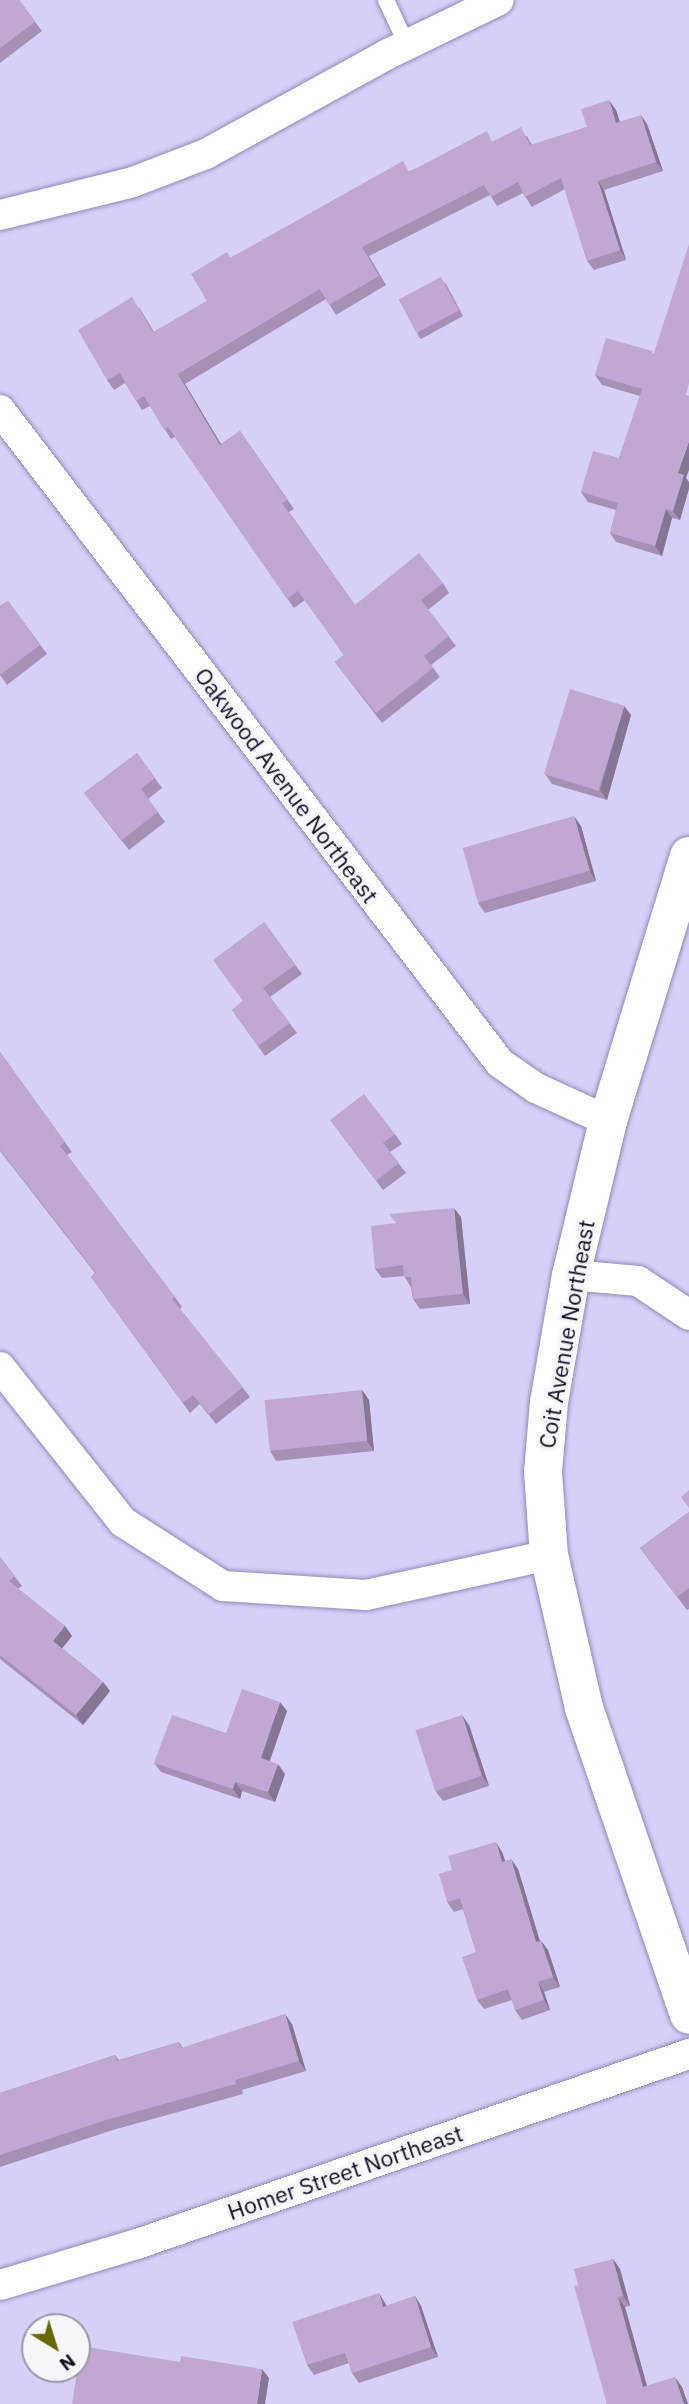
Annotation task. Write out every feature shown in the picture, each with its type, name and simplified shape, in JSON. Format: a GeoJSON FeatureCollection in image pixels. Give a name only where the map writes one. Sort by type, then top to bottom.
{"type":"FeatureCollection","features":[{"type":"Feature","properties":{"kind":"street"},"geometry":{"type":"LineString","coordinates":[[0,215],[133,182],[206,154],[407,45],[499,0]]}},
{"type":"Feature","properties":{"kind":"street","name":"Oakwood Avenue Northeast"},"geometry":{"type":"LineString","coordinates":[[0,410],[500,1063],[536,1088],[608,1121]]}},
{"type":"Feature","properties":{"kind":"street","name":"Coit Avenue Northeast"},"geometry":{"type":"LineString","coordinates":[[689,856],[608,1121],[571,1275],[549,1402],[543,1472],[549,1555],[584,1708],[689,2015]]}},
{"type":"Feature","properties":{"kind":"street"},"geometry":{"type":"LineString","coordinates":[[571,1275],[638,1281],[689,1315]]}},
{"type":"Feature","properties":{"kind":"street"},"geometry":{"type":"LineString","coordinates":[[0,1367],[123,1522],[223,1586],[366,1595],[549,1555]]}},
{"type":"Feature","properties":{"kind":"street","name":"Homer Street Northeast"},"geometry":{"type":"LineString","coordinates":[[0,2285],[137,2244],[689,2054]]}},
{"type":"Feature","properties":{"kind":"lane"},"geometry":{"type":"LineString","coordinates":[[386,0],[407,45]]}},
{"type":"Feature","properties":{"kind":"building"},"geometry":{"type":"Polygon","coordinates":[[[0,0],[19,0],[35,22],[0,48],[0,0]]]}},
{"type":"Feature","properties":{"kind":"building"},"geometry":{"type":"Polygon","coordinates":[[[609,100],[616,123],[641,115],[656,162],[598,181],[620,250],[587,261],[561,178],[525,197],[518,182],[491,197],[484,185],[362,247],[379,276],[329,305],[320,289],[178,374],[220,445],[240,431],[287,500],[282,503],[355,605],[419,553],[443,583],[421,600],[449,636],[424,656],[433,668],[376,713],[335,662],[344,655],[298,591],[287,599],[168,427],[164,430],[144,396],[136,401],[120,373],[107,380],[78,330],[132,297],[153,332],[207,301],[191,274],[227,252],[230,258],[403,161],[409,172],[487,131],[492,142],[521,127],[530,145],[587,127],[581,109],[609,100]]]}},
{"type":"Feature","properties":{"kind":"building"},"geometry":{"type":"Polygon","coordinates":[[[689,244],[689,383],[686,395],[689,396],[689,441],[678,473],[684,475],[673,511],[666,509],[655,546],[610,533],[618,503],[581,492],[593,451],[619,458],[642,389],[595,375],[606,338],[652,351],[653,356],[689,244]]]}},
{"type":"Feature","properties":{"kind":"building"},"geometry":{"type":"Polygon","coordinates":[[[441,277],[459,311],[416,333],[399,300],[441,277]]]}},
{"type":"Feature","properties":{"kind":"building"},"geometry":{"type":"Polygon","coordinates":[[[8,601],[40,645],[0,675],[0,606],[8,601]]]}},
{"type":"Feature","properties":{"kind":"building"},"geometry":{"type":"Polygon","coordinates":[[[570,689],[625,706],[598,791],[544,774],[570,689]]]}},
{"type":"Feature","properties":{"kind":"building"},"geometry":{"type":"Polygon","coordinates":[[[137,753],[155,778],[141,789],[158,812],[122,840],[84,793],[137,753]]]}},
{"type":"Feature","properties":{"kind":"building"},"geometry":{"type":"Polygon","coordinates":[[[574,816],[590,871],[478,903],[462,848],[574,816]]]}},
{"type":"Feature","properties":{"kind":"building"},"geometry":{"type":"Polygon","coordinates":[[[264,922],[295,965],[263,988],[290,1023],[258,1046],[232,1010],[243,1001],[213,960],[264,922]]]}},
{"type":"Feature","properties":{"kind":"building"},"geometry":{"type":"Polygon","coordinates":[[[0,1052],[65,1142],[60,1146],[175,1297],[172,1299],[243,1387],[209,1414],[193,1395],[183,1403],[91,1277],[96,1273],[0,1150],[0,1052]]]}},
{"type":"Feature","properties":{"kind":"building"},"geometry":{"type":"Polygon","coordinates":[[[364,1094],[395,1134],[383,1143],[399,1163],[376,1181],[330,1120],[364,1094]]]}},
{"type":"Feature","properties":{"kind":"building"},"geometry":{"type":"Polygon","coordinates":[[[454,1208],[463,1294],[413,1299],[411,1277],[404,1277],[403,1265],[375,1269],[371,1226],[396,1223],[389,1214],[454,1208]]]}},
{"type":"Feature","properties":{"kind":"building"},"geometry":{"type":"Polygon","coordinates":[[[362,1390],[367,1441],[270,1451],[265,1400],[362,1390]]]}},
{"type":"Feature","properties":{"kind":"building"},"geometry":{"type":"Polygon","coordinates":[[[689,1490],[689,1508],[681,1497],[689,1490]]]}},
{"type":"Feature","properties":{"kind":"building"},"geometry":{"type":"Polygon","coordinates":[[[689,1512],[689,1588],[677,1597],[640,1548],[689,1512]]]}},
{"type":"Feature","properties":{"kind":"building"},"geometry":{"type":"Polygon","coordinates":[[[0,1557],[15,1576],[9,1581],[65,1626],[53,1641],[103,1682],[76,1715],[0,1655],[0,1557]]]}},
{"type":"Feature","properties":{"kind":"building"},"geometry":{"type":"Polygon","coordinates":[[[242,1689],[280,1702],[261,1758],[278,1764],[268,1792],[235,1782],[233,1789],[154,1763],[172,1715],[226,1733],[242,1689]]]}},
{"type":"Feature","properties":{"kind":"building"},"geometry":{"type":"Polygon","coordinates":[[[462,1715],[482,1776],[435,1791],[415,1730],[462,1715]]]}},
{"type":"Feature","properties":{"kind":"building"},"geometry":{"type":"Polygon","coordinates":[[[496,1842],[502,1862],[511,1859],[536,1942],[541,1941],[553,1977],[538,1982],[544,2000],[515,2010],[508,1989],[477,2000],[462,1957],[476,1952],[460,1898],[447,1902],[439,1874],[452,1870],[448,1856],[496,1842]]]}},
{"type":"Feature","properties":{"kind":"building"},"geometry":{"type":"Polygon","coordinates":[[[285,2014],[299,2061],[235,2080],[236,2084],[106,2120],[0,2155],[0,2093],[115,2055],[117,2061],[179,2042],[181,2048],[285,2014]]]}},
{"type":"Feature","properties":{"kind":"building"},"geometry":{"type":"Polygon","coordinates":[[[613,2259],[623,2296],[618,2297],[643,2387],[675,2377],[684,2404],[607,2404],[574,2286],[578,2285],[574,2269],[613,2259]]]}},
{"type":"Feature","properties":{"kind":"building"},"geometry":{"type":"Polygon","coordinates":[[[379,2293],[383,2307],[415,2296],[431,2347],[352,2373],[345,2353],[307,2365],[292,2322],[379,2293]]]}},
{"type":"Feature","properties":{"kind":"building"},"geometry":{"type":"Polygon","coordinates":[[[91,2348],[180,2362],[181,2356],[262,2369],[257,2404],[72,2404],[75,2383],[91,2383],[91,2348]]]}}]}
